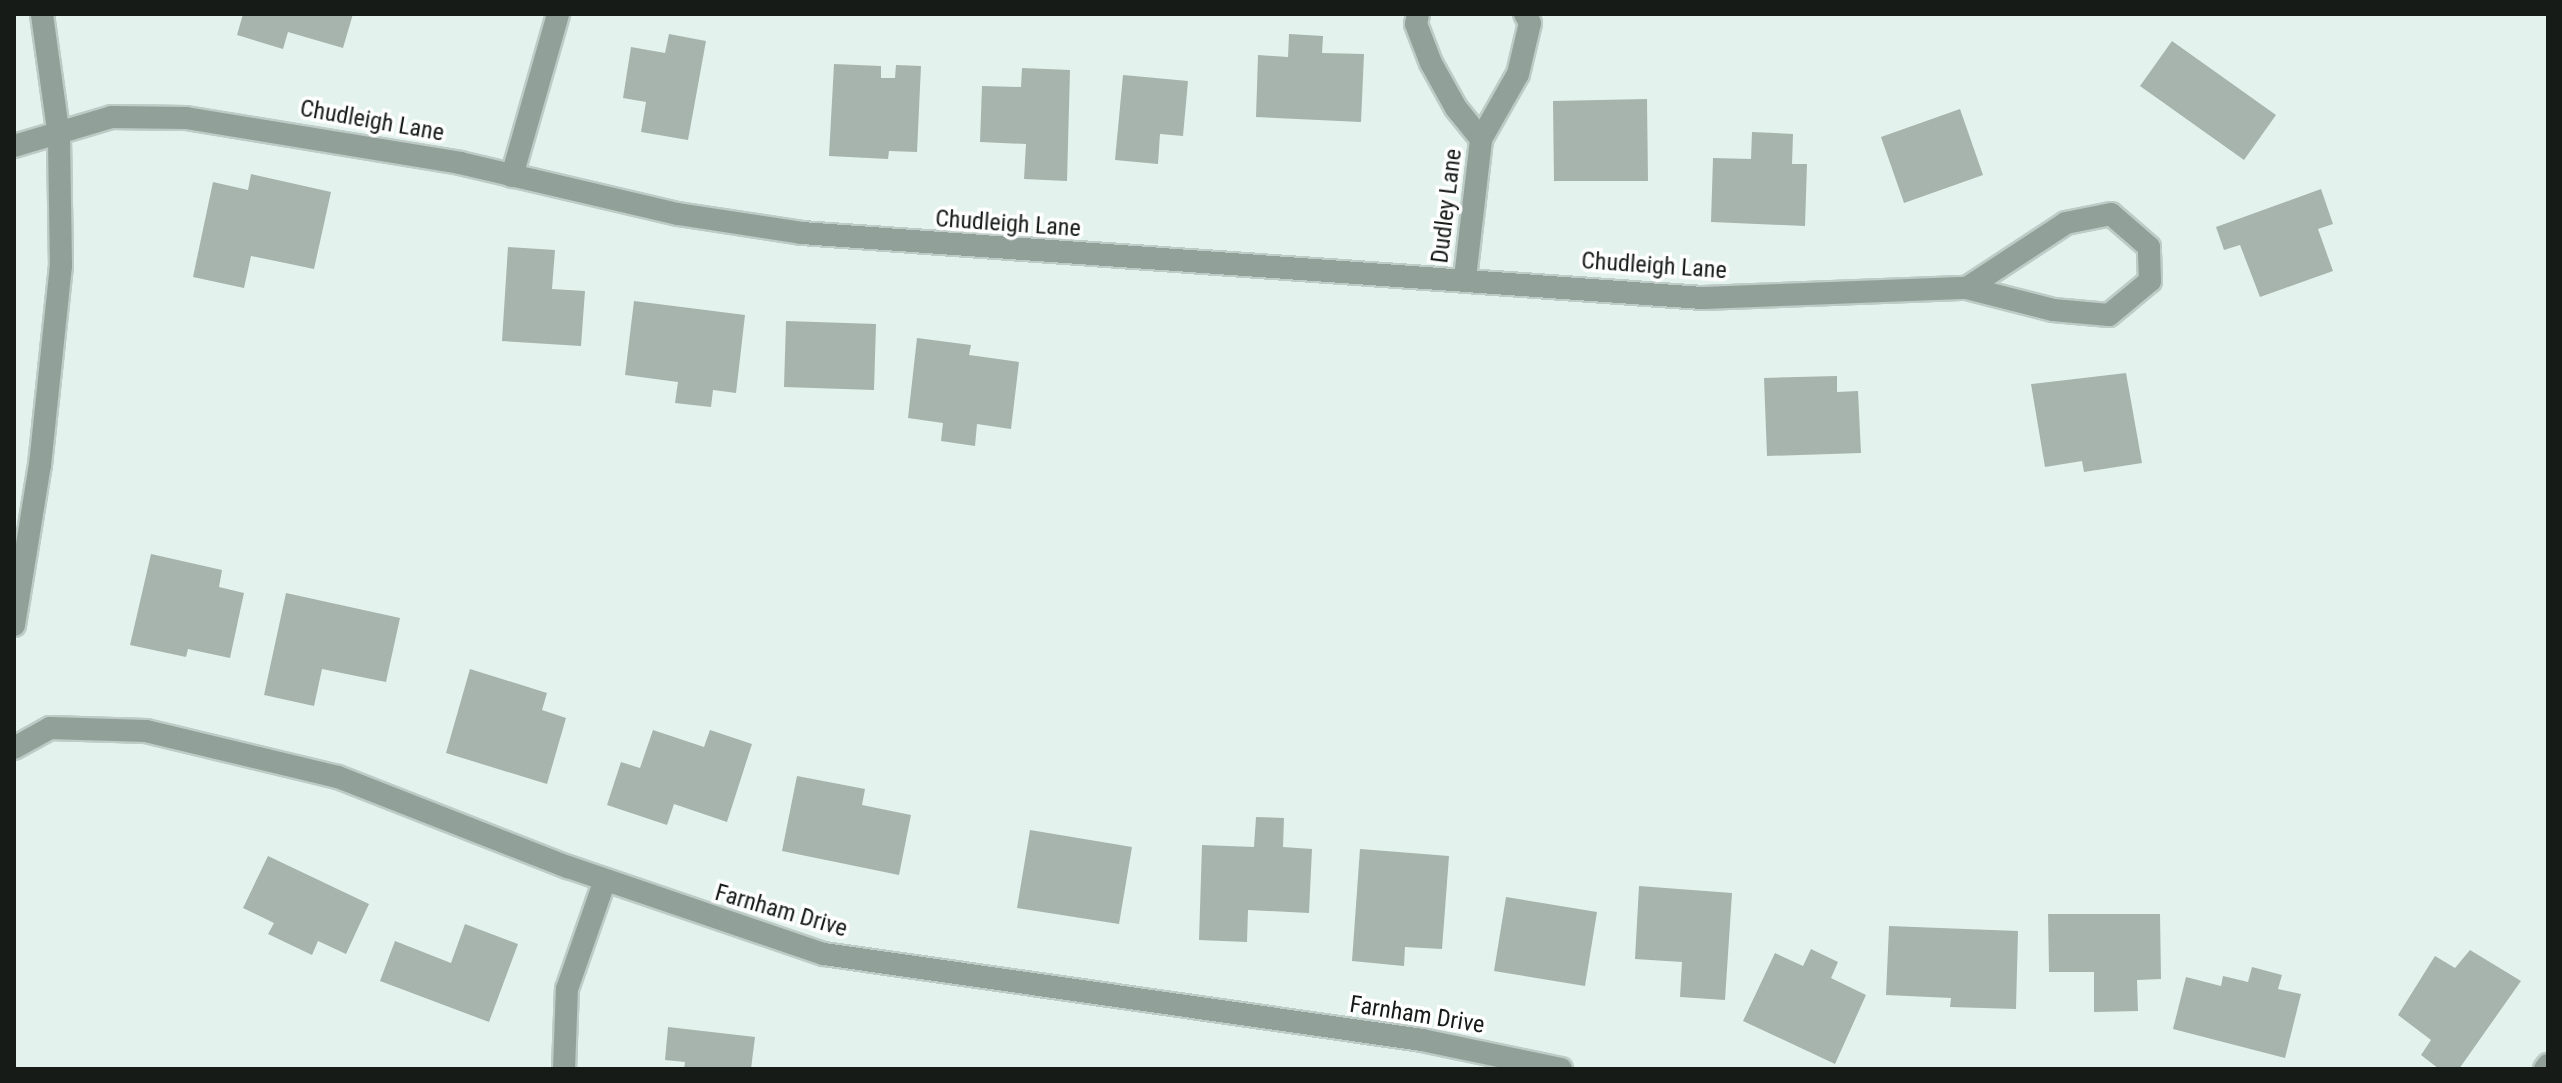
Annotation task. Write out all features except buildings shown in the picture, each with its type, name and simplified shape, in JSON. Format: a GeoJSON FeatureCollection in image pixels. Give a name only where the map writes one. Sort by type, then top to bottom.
{"type":"FeatureCollection","features":[{"type":"Feature","properties":{"kind":"street"},"geometry":{"type":"LineString","coordinates":[[14,625],[40,465],[61,266],[59,137],[42,14]]}},
{"type":"Feature","properties":{"kind":"street"},"geometry":{"type":"LineString","coordinates":[[512,176],[558,14]]}},
{"type":"Feature","properties":{"kind":"street","name":"Dudley Lane"},"geometry":{"type":"LineString","coordinates":[[1418,14],[1416,24],[1431,63],[1456,108],[1481,139]]}},
{"type":"Feature","properties":{"kind":"street","name":"Dudley Lane"},"geometry":{"type":"LineString","coordinates":[[1465,278],[1481,139],[1518,74],[1530,23],[1525,14]]}},
{"type":"Feature","properties":{"kind":"street","name":"Chudleigh Lane"},"geometry":{"type":"LineString","coordinates":[[14,146],[59,137],[112,117],[186,118],[259,127],[512,176],[678,214],[802,233],[1465,278],[1703,298],[1967,288],[2053,310],[2109,315],[2150,281],[2149,247],[2111,214],[2066,223],[1967,288]]}},
{"type":"Feature","properties":{"kind":"street","name":"Farnham Drive"},"geometry":{"type":"LineString","coordinates":[[14,748],[50,728],[146,731],[338,777],[605,880],[824,954],[1422,1040],[1561,1069]]}},
{"type":"Feature","properties":{"kind":"street"},"geometry":{"type":"LineString","coordinates":[[564,1069],[567,989],[605,880]]}}]}
